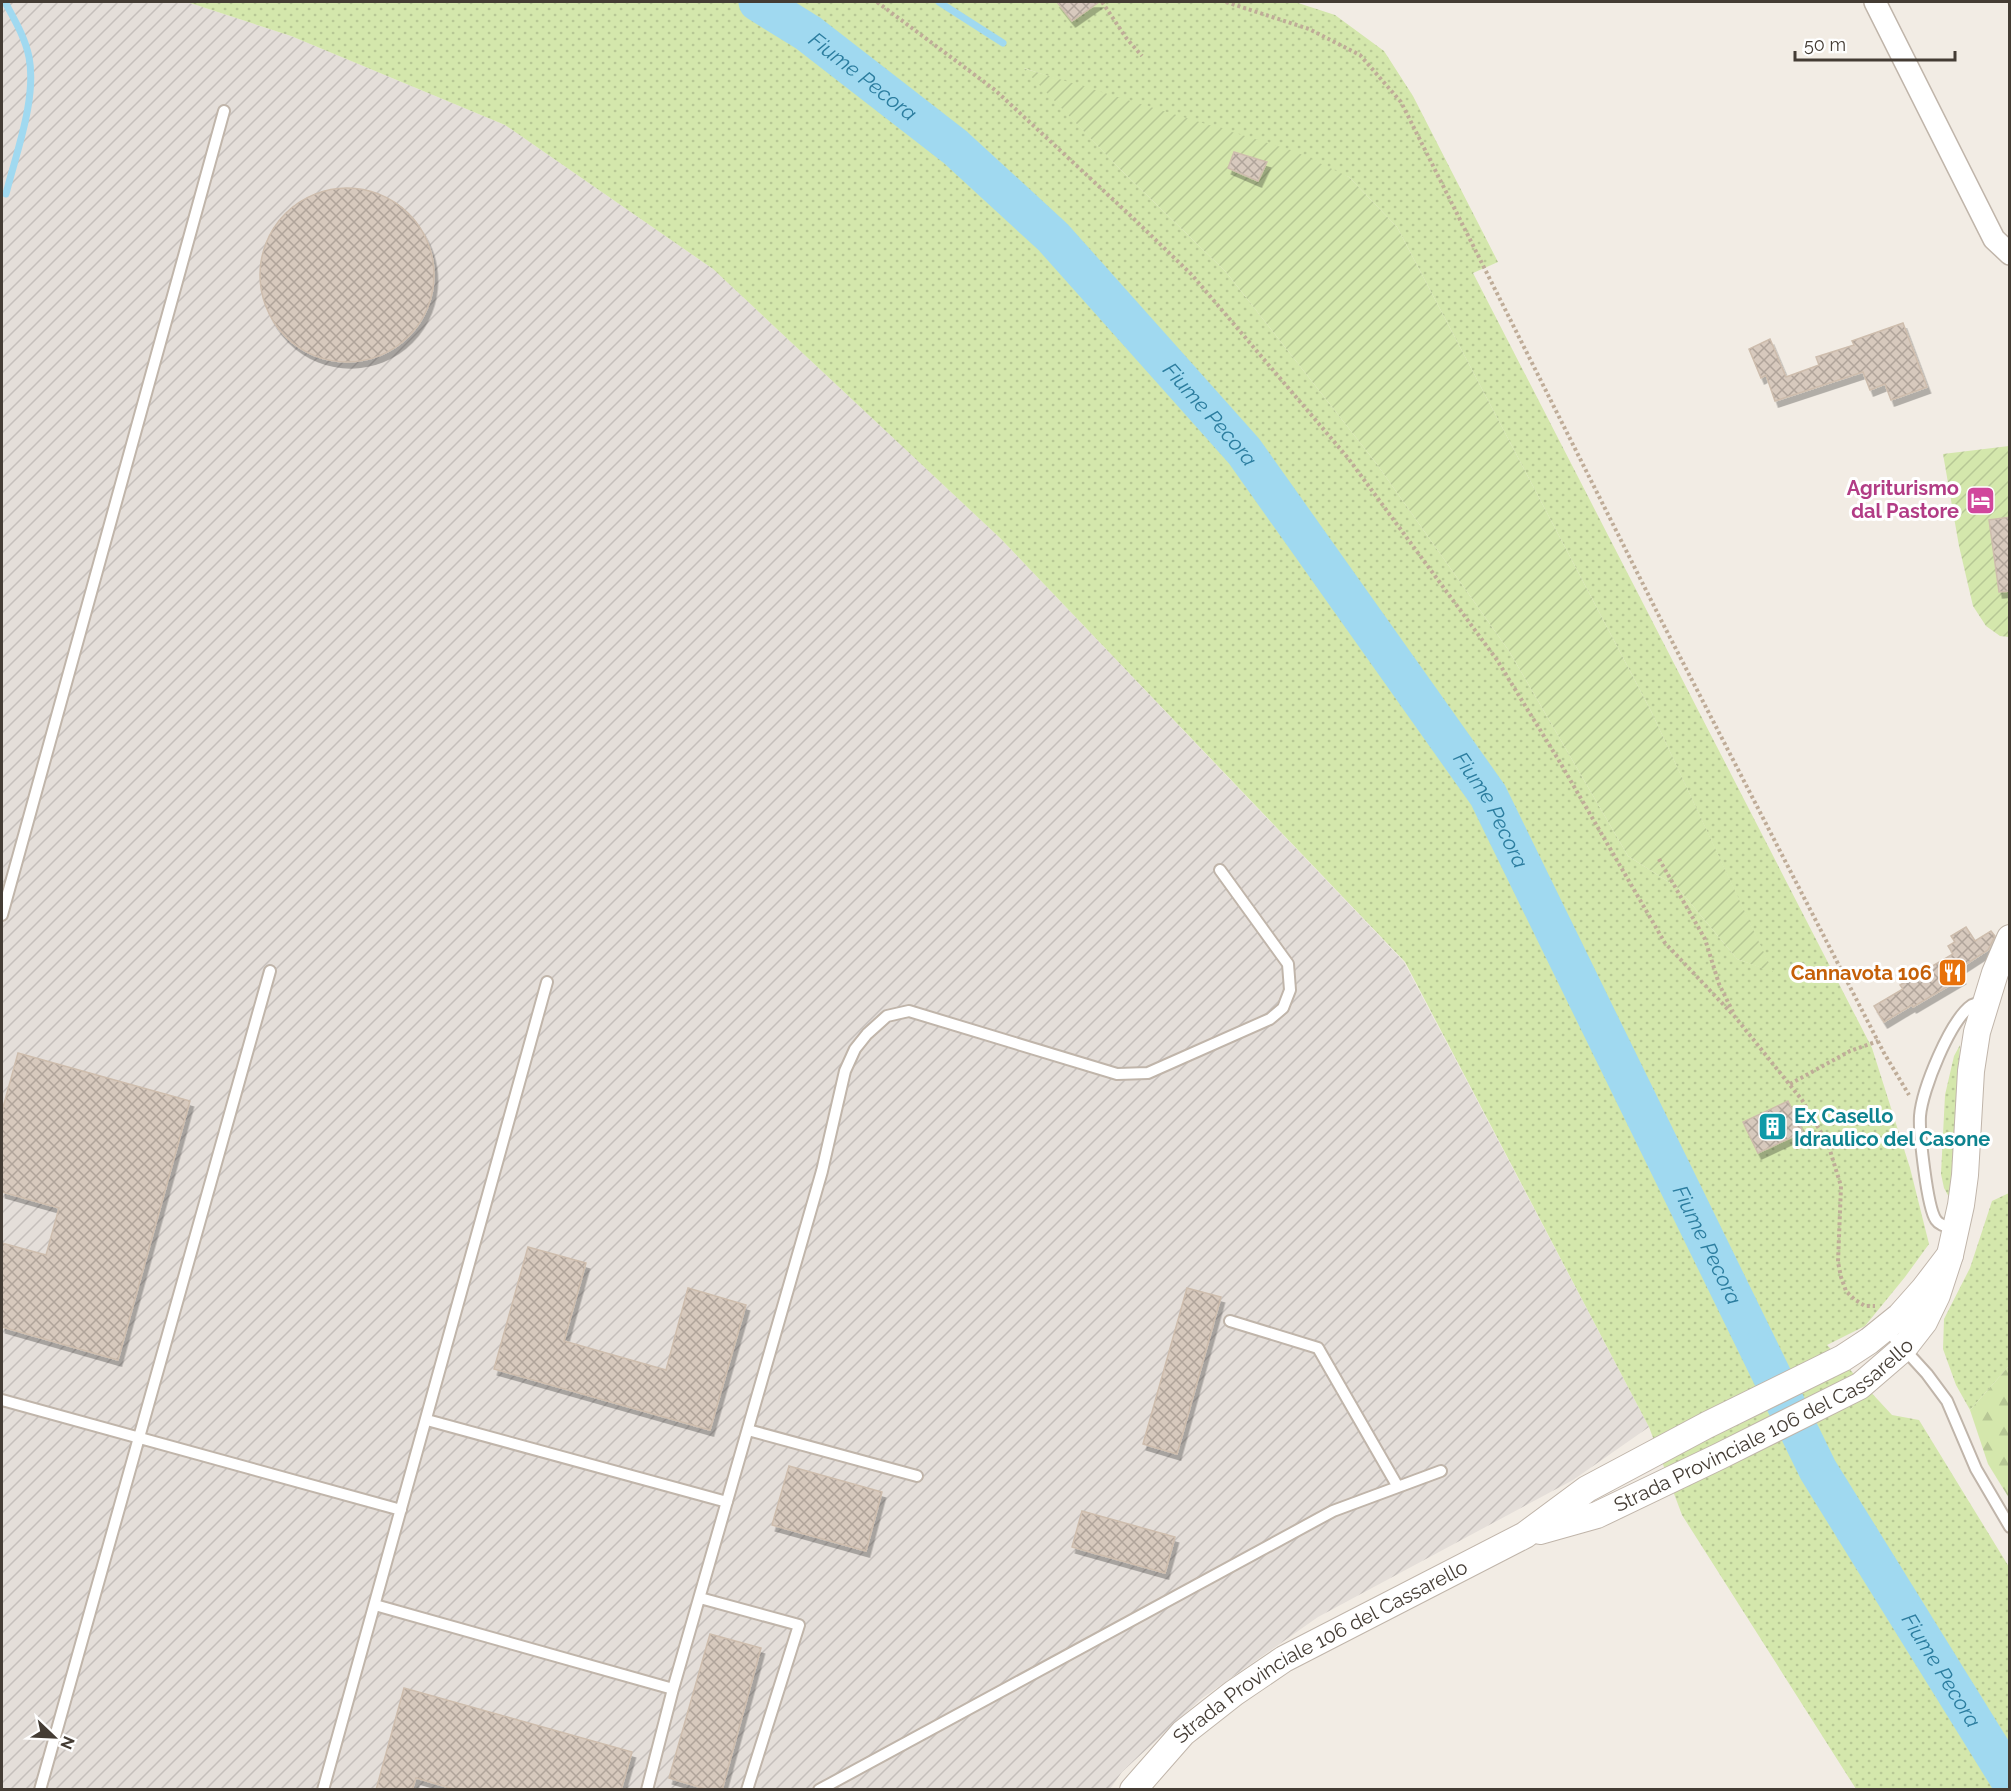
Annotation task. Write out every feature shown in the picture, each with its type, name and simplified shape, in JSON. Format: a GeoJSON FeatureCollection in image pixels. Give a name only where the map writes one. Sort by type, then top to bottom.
{"type":"FeatureCollection","features":[{"type":"Feature","properties":{"kind":"street"},"geometry":{"type":"LineString","coordinates":[[1875,2],[1994,239],[2010,254]]}},
{"type":"Feature","properties":{"kind":"street","name":"Strada Provinciale 106 del Cassarello"},"geometry":{"type":"LineString","coordinates":[[1525,1535],[1597,1515],[1720,1456],[1860,1386],[1903,1349],[1924,1322],[1937,1296],[1950,1255],[1965,1175],[1971,1071],[1977,1032],[1995,973],[2010,938]]}},
{"type":"Feature","properties":{"kind":"street","name":"Strada Provinciale 106 del Cassarello"},"geometry":{"type":"LineString","coordinates":[[1133,1790],[1183,1733],[1284,1659],[1525,1535],[1587,1489],[1707,1425],[1843,1358],[1869,1341],[1883,1317],[1900,1316],[1950,1255]]}},
{"type":"Feature","properties":{"kind":"lane"},"geometry":{"type":"LineString","coordinates":[[2,915],[224,111]]}},
{"type":"Feature","properties":{"kind":"lane"},"geometry":{"type":"LineString","coordinates":[[647,1790],[822,1171],[844,1071],[855,1050],[867,1034],[887,1016],[909,1011],[1117,1074],[1148,1072],[1270,1018],[1282,1008],[1290,990],[1288,964],[1220,870]]}},
{"type":"Feature","properties":{"kind":"lane"},"geometry":{"type":"LineString","coordinates":[[40,1790],[270,971]]}},
{"type":"Feature","properties":{"kind":"lane"},"geometry":{"type":"LineString","coordinates":[[323,1790],[547,982]]}},
{"type":"Feature","properties":{"kind":"lane"},"geometry":{"type":"LineString","coordinates":[[1956,1230],[1941,1224],[1932,1212],[1928,1196],[1920,1118],[1922,1104],[1936,1064],[1956,1023],[1974,1004],[1985,1002]]}},
{"type":"Feature","properties":{"kind":"lane"},"geometry":{"type":"LineString","coordinates":[[1883,1317],[1903,1349],[1927,1374],[1947,1401],[1976,1469],[2010,1527]]}},
{"type":"Feature","properties":{"kind":"lane"},"geometry":{"type":"LineString","coordinates":[[1230,1321],[1318,1348],[1398,1487]]}},
{"type":"Feature","properties":{"kind":"lane"},"geometry":{"type":"LineString","coordinates":[[2,1400],[401,1510]]}},
{"type":"Feature","properties":{"kind":"lane"},"geometry":{"type":"LineString","coordinates":[[427,1420],[727,1502]]}},
{"type":"Feature","properties":{"kind":"lane"},"geometry":{"type":"LineString","coordinates":[[748,1430],[917,1476]]}},
{"type":"Feature","properties":{"kind":"lane"},"geometry":{"type":"LineString","coordinates":[[819,1790],[1333,1511],[1441,1471]]}},
{"type":"Feature","properties":{"kind":"lane"},"geometry":{"type":"LineString","coordinates":[[700,1598],[799,1625],[747,1790]]}},
{"type":"Feature","properties":{"kind":"lane"},"geometry":{"type":"LineString","coordinates":[[375,1605],[674,1689]]}},
{"type":"Feature","properties":{"kind":"path"},"geometry":{"type":"LineString","coordinates":[[877,2],[994,90],[1141,226],[1191,275],[1348,458],[1497,660],[1558,759],[1665,943],[1736,1018],[1802,1100],[1828,1144],[1841,1186],[1838,1262],[1846,1291],[1854,1299],[1883,1317]]}},
{"type":"Feature","properties":{"kind":"path"},"geometry":{"type":"LineString","coordinates":[[1102,2],[1127,39],[1142,56]]}},
{"type":"Feature","properties":{"kind":"path"},"geometry":{"type":"LineString","coordinates":[[1226,2],[1309,29],[1360,55],[1401,102],[1660,618],[1878,1041],[1910,1096],[1922,1104]]}},
{"type":"Feature","properties":{"kind":"path"},"geometry":{"type":"LineString","coordinates":[[1659,859],[1705,939],[1719,984],[1736,1018]]}},
{"type":"Feature","properties":{"kind":"path"},"geometry":{"type":"LineString","coordinates":[[1790,1084],[1850,1051],[1878,1041]]}},
{"type":"Feature","properties":{"kind":"shaded area"},"geometry":{"type":"Polygon","coordinates":[[[2,2],[187,2],[291,36],[505,125],[713,269],[1000,538],[1404,962],[1649,1427],[1573,1480],[1318,1617],[1201,1699],[1122,1772],[1110,1789],[2,1790],[2,2]]]}},
{"type":"Feature","properties":{"kind":"green space"},"geometry":{"type":"Polygon","coordinates":[[[187,2],[1295,2],[1335,15],[1384,51],[1413,96],[1498,262],[1473,273],[1872,1048],[1910,1168],[1929,1244],[1865,1326],[1827,1345],[1892,1415],[1919,1420],[2009,1567],[2009,1789],[1856,1789],[1682,1515],[1649,1427],[1405,962],[1000,538],[713,269],[505,125],[291,36],[187,2]],[[1024,68],[1120,169],[1226,272],[1376,463],[1509,651],[1628,856],[1678,888],[1737,959],[1772,971],[1651,711],[1397,227],[1349,177],[1024,68]]]}},
{"type":"Feature","properties":{"kind":"green space"},"geometry":{"type":"Polygon","coordinates":[[[1023,68],[1294,151],[1349,177],[1397,227],[1651,711],[1773,972],[1737,959],[1678,888],[1628,856],[1509,651],[1376,463],[1226,272],[1120,169],[1023,68]]]}},
{"type":"Feature","properties":{"kind":"green space","name":"Agriturismo dal Pastore"},"geometry":{"type":"Polygon","coordinates":[[[2009,446],[2009,637],[2000,636],[1986,626],[1973,606],[1959,546],[1943,454],[2009,446]]]}},
{"type":"Feature","properties":{"kind":"green space"},"geometry":{"type":"Polygon","coordinates":[[[1960,1045],[1950,1199],[1944,1188],[1941,1174],[1945,1095],[1954,1056],[1960,1045]]]}},
{"type":"Feature","properties":{"kind":"green space"},"geometry":{"type":"Polygon","coordinates":[[[2009,1193],[2009,1366],[1970,1410],[1956,1385],[1943,1349],[1944,1319],[1970,1268],[1992,1201],[2009,1193]]]}},
{"type":"Feature","properties":{"kind":"green space"},"geometry":{"type":"Polygon","coordinates":[[[2009,1366],[2009,1498],[1988,1464],[1970,1410],[2009,1366]]]}},
{"type":"Feature","properties":{"kind":"building"},"geometry":{"type":"Polygon","coordinates":[[[1057,2],[1099,2],[1072,21],[1057,2]]]}},
{"type":"Feature","properties":{"kind":"building"},"geometry":{"type":"Polygon","coordinates":[[[1234,152],[1267,162],[1258,181],[1228,168],[1234,152]]]}},
{"type":"Feature","properties":{"kind":"building"},"geometry":{"type":"Polygon","coordinates":[[[347,188],[364,189],[380,194],[396,202],[409,213],[420,226],[428,242],[433,258],[433,292],[428,308],[420,324],[409,337],[396,348],[380,356],[364,361],[347,362],[330,361],[314,356],[298,348],[285,337],[274,324],[266,308],[261,292],[260,275],[261,258],[266,242],[274,226],[285,213],[298,202],[314,194],[330,189],[347,188]]]}},
{"type":"Feature","properties":{"kind":"building"},"geometry":{"type":"Polygon","coordinates":[[[1903,323],[1927,387],[1891,400],[1885,384],[1870,390],[1863,372],[1775,401],[1766,375],[1761,378],[1749,349],[1770,339],[1786,377],[1819,365],[1816,357],[1854,345],[1852,341],[1903,323]]]}},
{"type":"Feature","properties":{"kind":"building"},"geometry":{"type":"Polygon","coordinates":[[[2010,517],[2010,591],[1999,592],[1989,520],[2010,517]]]}},
{"type":"Feature","properties":{"kind":"building"},"geometry":{"type":"Polygon","coordinates":[[[1966,927],[1975,941],[1991,931],[1995,936],[1988,950],[1957,970],[1962,978],[1884,1022],[1874,1006],[1903,989],[1900,985],[1953,954],[1948,946],[1955,942],[1951,936],[1966,927]]]}},
{"type":"Feature","properties":{"kind":"building"},"geometry":{"type":"Polygon","coordinates":[[[18,1053],[190,1101],[118,1360],[2,1327],[2,1243],[46,1255],[59,1208],[2,1192],[2,1111],[18,1053]]]}},
{"type":"Feature","properties":{"kind":"building","name":"Ex Casello Idraulico del Casone"},"geometry":{"type":"Polygon","coordinates":[[[1788,1101],[1803,1132],[1758,1153],[1743,1122],[1788,1101]]]}},
{"type":"Feature","properties":{"kind":"building"},"geometry":{"type":"Polygon","coordinates":[[[528,1247],[586,1263],[564,1341],[666,1370],[688,1288],[746,1305],[710,1430],[494,1369],[528,1247]]]}},
{"type":"Feature","properties":{"kind":"building"},"geometry":{"type":"Polygon","coordinates":[[[1187,1288],[1221,1297],[1177,1454],[1143,1444],[1187,1288]]]}},
{"type":"Feature","properties":{"kind":"building"},"geometry":{"type":"Polygon","coordinates":[[[789,1466],[882,1492],[866,1551],[772,1525],[789,1466]]]}},
{"type":"Feature","properties":{"kind":"building"},"geometry":{"type":"Polygon","coordinates":[[[1082,1511],[1175,1537],[1165,1573],[1072,1547],[1082,1511]]]}},
{"type":"Feature","properties":{"kind":"building"},"geometry":{"type":"Polygon","coordinates":[[[710,1634],[761,1648],[722,1790],[709,1790],[669,1778],[710,1634]]]}},
{"type":"Feature","properties":{"kind":"building"},"geometry":{"type":"Polygon","coordinates":[[[404,1688],[632,1752],[621,1790],[457,1790],[416,1778],[412,1790],[376,1790],[404,1688]]]}},
{"type":"Feature","properties":{"kind":"waterway"},"geometry":{"type":"LineString","coordinates":[[5,2],[25,42],[31,73],[28,108],[6,194]]}},
{"type":"Feature","properties":{"kind":"waterway","name":"Fiume Pecora"},"geometry":{"type":"LineString","coordinates":[[758,2],[808,33],[955,147],[1053,237],[1244,451],[1488,795],[1818,1470],[2010,1780]]}},
{"type":"Feature","properties":{"kind":"waterway"},"geometry":{"type":"LineString","coordinates":[[939,2],[1003,43]]}},
{"type":"Feature","properties":{"kind":"place","name":"Agriturismo dal Pastore"},"geometry":{"type":"Point","coordinates":[1980,500]}},
{"type":"Feature","properties":{"kind":"place","name":"Cannavota 106"},"geometry":{"type":"Point","coordinates":[1953,973]}},
{"type":"Feature","properties":{"kind":"place","name":"Ex Casello Idraulico del Casone"},"geometry":{"type":"Point","coordinates":[1773,1127]}}]}
